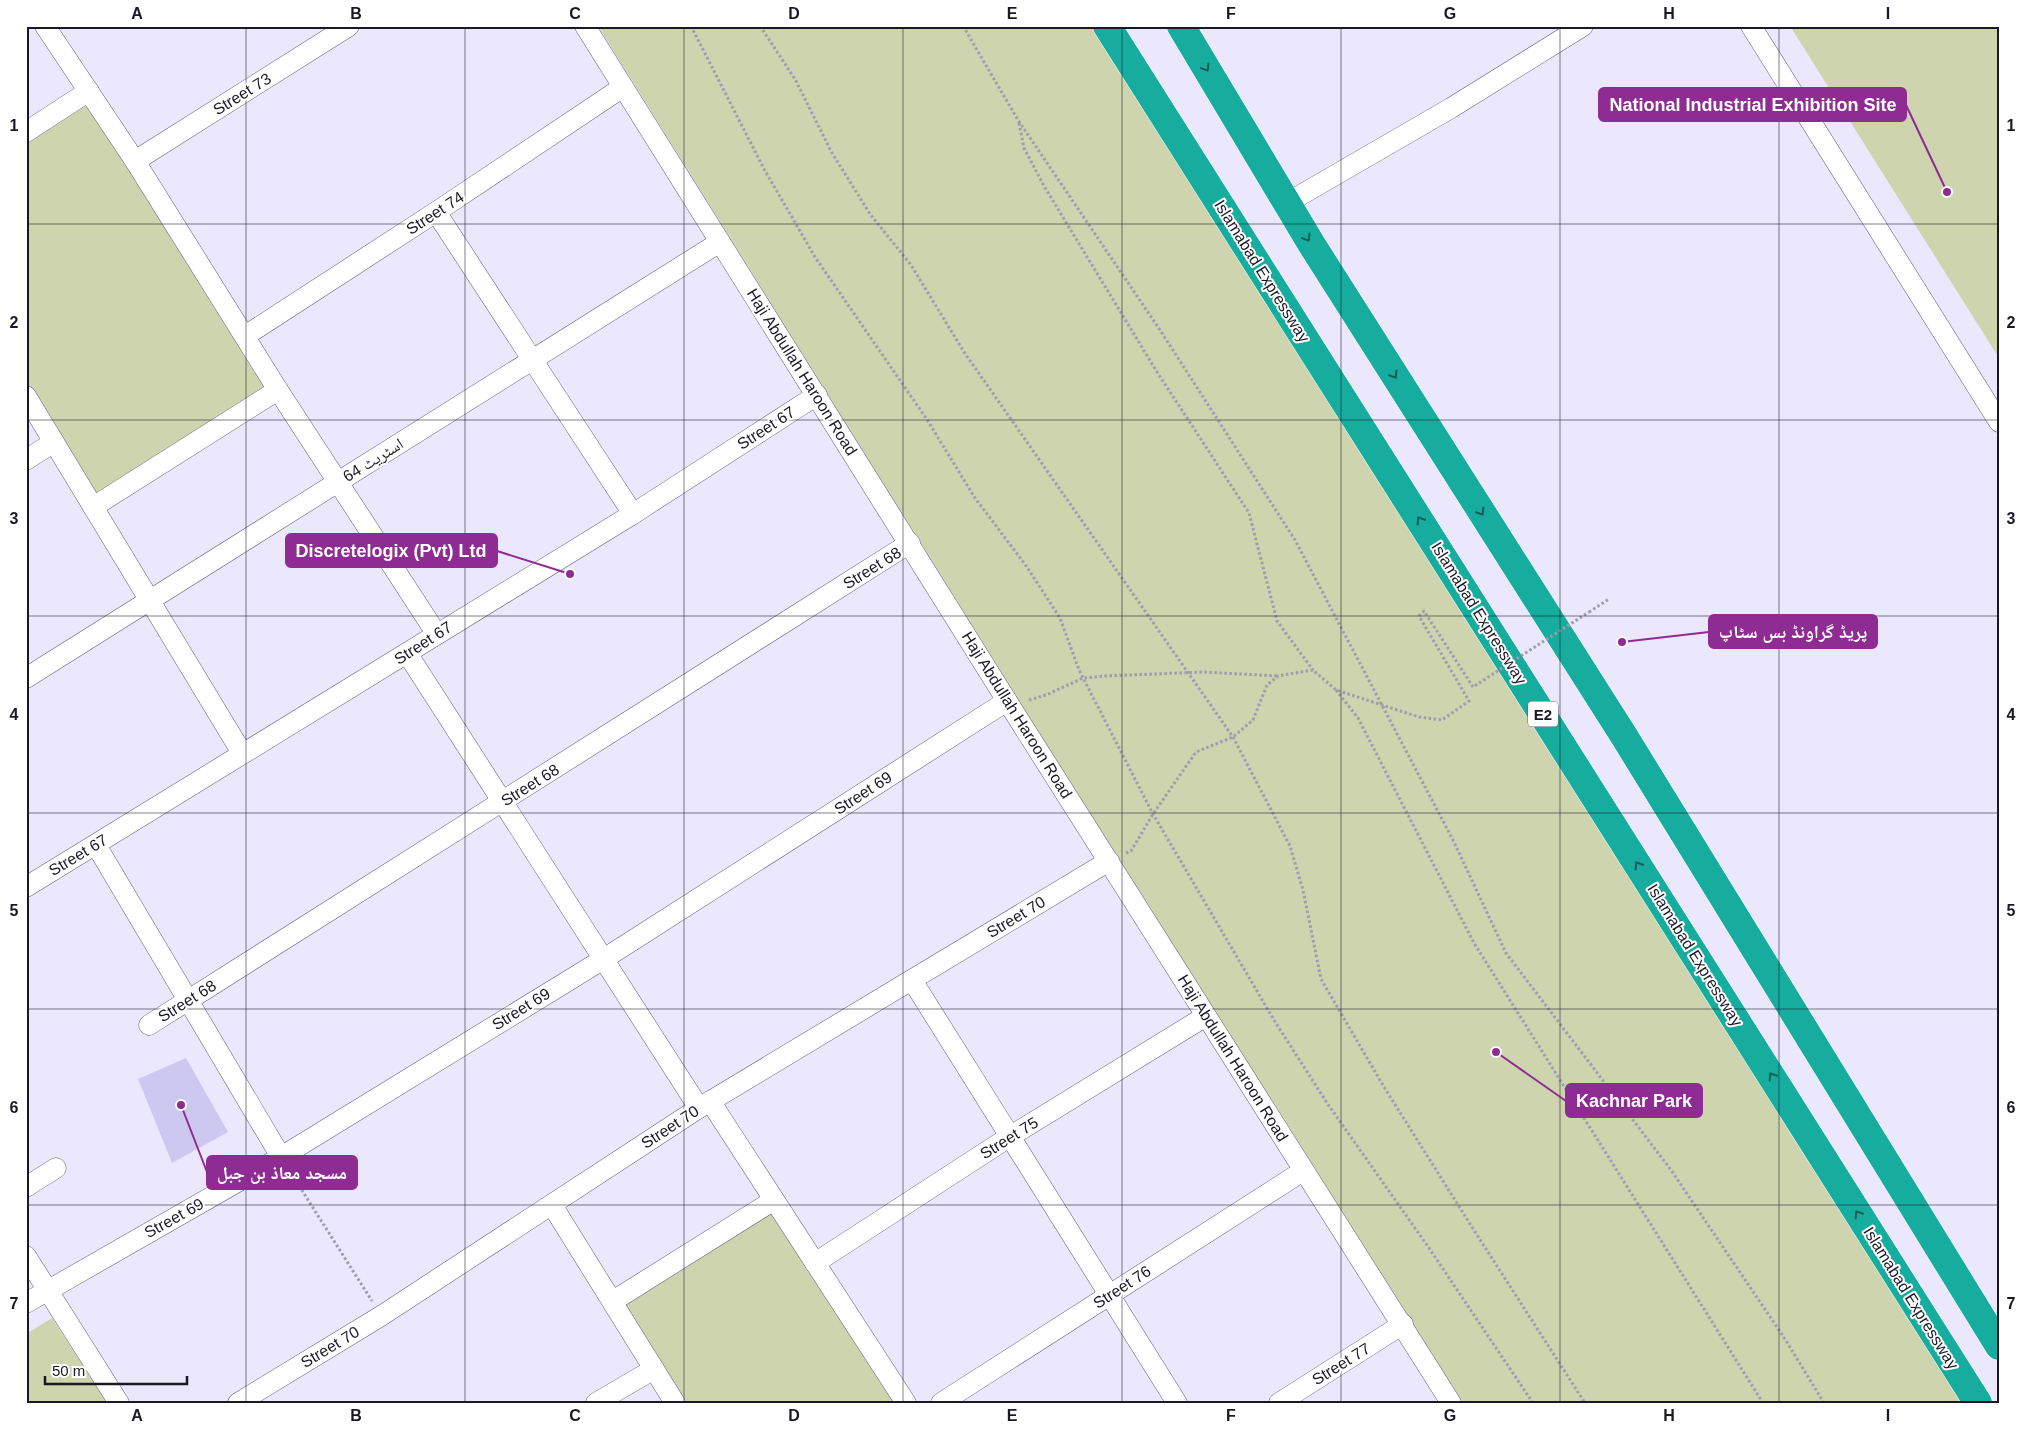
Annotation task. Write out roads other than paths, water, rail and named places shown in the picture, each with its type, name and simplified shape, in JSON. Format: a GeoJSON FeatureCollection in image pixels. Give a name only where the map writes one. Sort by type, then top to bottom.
{"type":"FeatureCollection","features":[{"type":"Feature","properties":{"kind":"highway","name":"Islamabad Expressway"},"geometry":{"type":"LineString","coordinates":[[1107,26],[1978,1403]]}},
{"type":"Feature","properties":{"kind":"highway"},"geometry":{"type":"LineString","coordinates":[[1181,26],[1286,203],[1624,736],[1999,1346]]}},
{"type":"Feature","properties":{"kind":"street"},"geometry":{"type":"LineString","coordinates":[[45,26],[89,91],[278,390],[436,633]]}},
{"type":"Feature","properties":{"kind":"street","name":"Street 73"},"geometry":{"type":"LineString","coordinates":[[134,161],[349,26]]}},
{"type":"Feature","properties":{"kind":"street","name":"Haji Abdullah Haroon Road"},"geometry":{"type":"LineString","coordinates":[[585,26],[1009,704],[1303,1171],[1403,1324],[1451,1403]]}},
{"type":"Feature","properties":{"kind":"street"},"geometry":{"type":"LineString","coordinates":[[1286,203],[1451,108],[1583,26]]}},
{"type":"Feature","properties":{"kind":"street"},"geometry":{"type":"LineString","coordinates":[[1750,26],[1999,422]]}},
{"type":"Feature","properties":{"kind":"street","name":"Street 74"},"geometry":{"type":"LineString","coordinates":[[245,336],[436,212],[623,86]]}},
{"type":"Feature","properties":{"kind":"street"},"geometry":{"type":"LineString","coordinates":[[26,132],[89,91]]}},
{"type":"Feature","properties":{"kind":"street"},"geometry":{"type":"LineString","coordinates":[[436,212],[633,514]]}},
{"type":"Feature","properties":{"kind":"street","name":"اسٹریٹ 64"},"geometry":{"type":"LineString","coordinates":[[26,678],[534,361],[720,242]]}},
{"type":"Feature","properties":{"kind":"street"},"geometry":{"type":"LineString","coordinates":[[93,507],[278,390]]}},
{"type":"Feature","properties":{"kind":"street","name":"Street 67"},"geometry":{"type":"LineString","coordinates":[[26,887],[407,653],[436,633],[633,514],[817,395]]}},
{"type":"Feature","properties":{"kind":"street"},"geometry":{"type":"LineString","coordinates":[[26,396],[242,753]]}},
{"type":"Feature","properties":{"kind":"street"},"geometry":{"type":"LineString","coordinates":[[26,460],[54,442]]}},
{"type":"Feature","properties":{"kind":"street","name":"Street 68"},"geometry":{"type":"LineString","coordinates":[[149,1026],[910,543]]}},
{"type":"Feature","properties":{"kind":"street"},"geometry":{"type":"LineString","coordinates":[[407,653],[602,960],[704,1105],[774,1200],[906,1403]]}},
{"type":"Feature","properties":{"kind":"street","name":"Street 69"},"geometry":{"type":"LineString","coordinates":[[26,1303],[281,1158],[602,960],[1009,704]]}},
{"type":"Feature","properties":{"kind":"street"},"geometry":{"type":"LineString","coordinates":[[96,845],[281,1158]]}},
{"type":"Feature","properties":{"kind":"street","name":"Street 70"},"geometry":{"type":"LineString","coordinates":[[238,1403],[381,1316],[704,1105],[1109,861]]}},
{"type":"Feature","properties":{"kind":"street"},"geometry":{"type":"LineString","coordinates":[[912,980],[1177,1403]]}},
{"type":"Feature","properties":{"kind":"street","name":"Street 75"},"geometry":{"type":"LineString","coordinates":[[815,1263],[1009,1137],[1206,1016]]}},
{"type":"Feature","properties":{"kind":"street"},"geometry":{"type":"LineString","coordinates":[[26,1187],[56,1168]]}},
{"type":"Feature","properties":{"kind":"street","name":"Street 76"},"geometry":{"type":"LineString","coordinates":[[941,1403],[1303,1171]]}},
{"type":"Feature","properties":{"kind":"street"},"geometry":{"type":"LineString","coordinates":[[614,1302],[774,1200]]}},
{"type":"Feature","properties":{"kind":"street"},"geometry":{"type":"LineString","coordinates":[[552,1205],[675,1403]]}},
{"type":"Feature","properties":{"kind":"street"},"geometry":{"type":"LineString","coordinates":[[26,1256],[119,1403]]}},
{"type":"Feature","properties":{"kind":"street","name":"Street 77"},"geometry":{"type":"LineString","coordinates":[[1278,1403],[1403,1324]]}},
{"type":"Feature","properties":{"kind":"street"},"geometry":{"type":"LineString","coordinates":[[596,1403],[654,1369]]}},
{"type":"Feature","properties":{"kind":"place","name":"National Industrial Exhibition Site"},"geometry":{"type":"Point","coordinates":[1947,192]}},
{"type":"Feature","properties":{"kind":"place","name":"Discretelogix (Pvt) Ltd"},"geometry":{"type":"Point","coordinates":[570,574]}},
{"type":"Feature","properties":{"kind":"place","name":"پریڈ گراونڈ بس سٹاپ"},"geometry":{"type":"Point","coordinates":[1622,642]}},
{"type":"Feature","properties":{"kind":"place","name":"Kachnar Park"},"geometry":{"type":"Point","coordinates":[1496,1052]}},
{"type":"Feature","properties":{"kind":"place","name":"مسجد معاذ بن جبل"},"geometry":{"type":"Point","coordinates":[181,1105]}}]}
